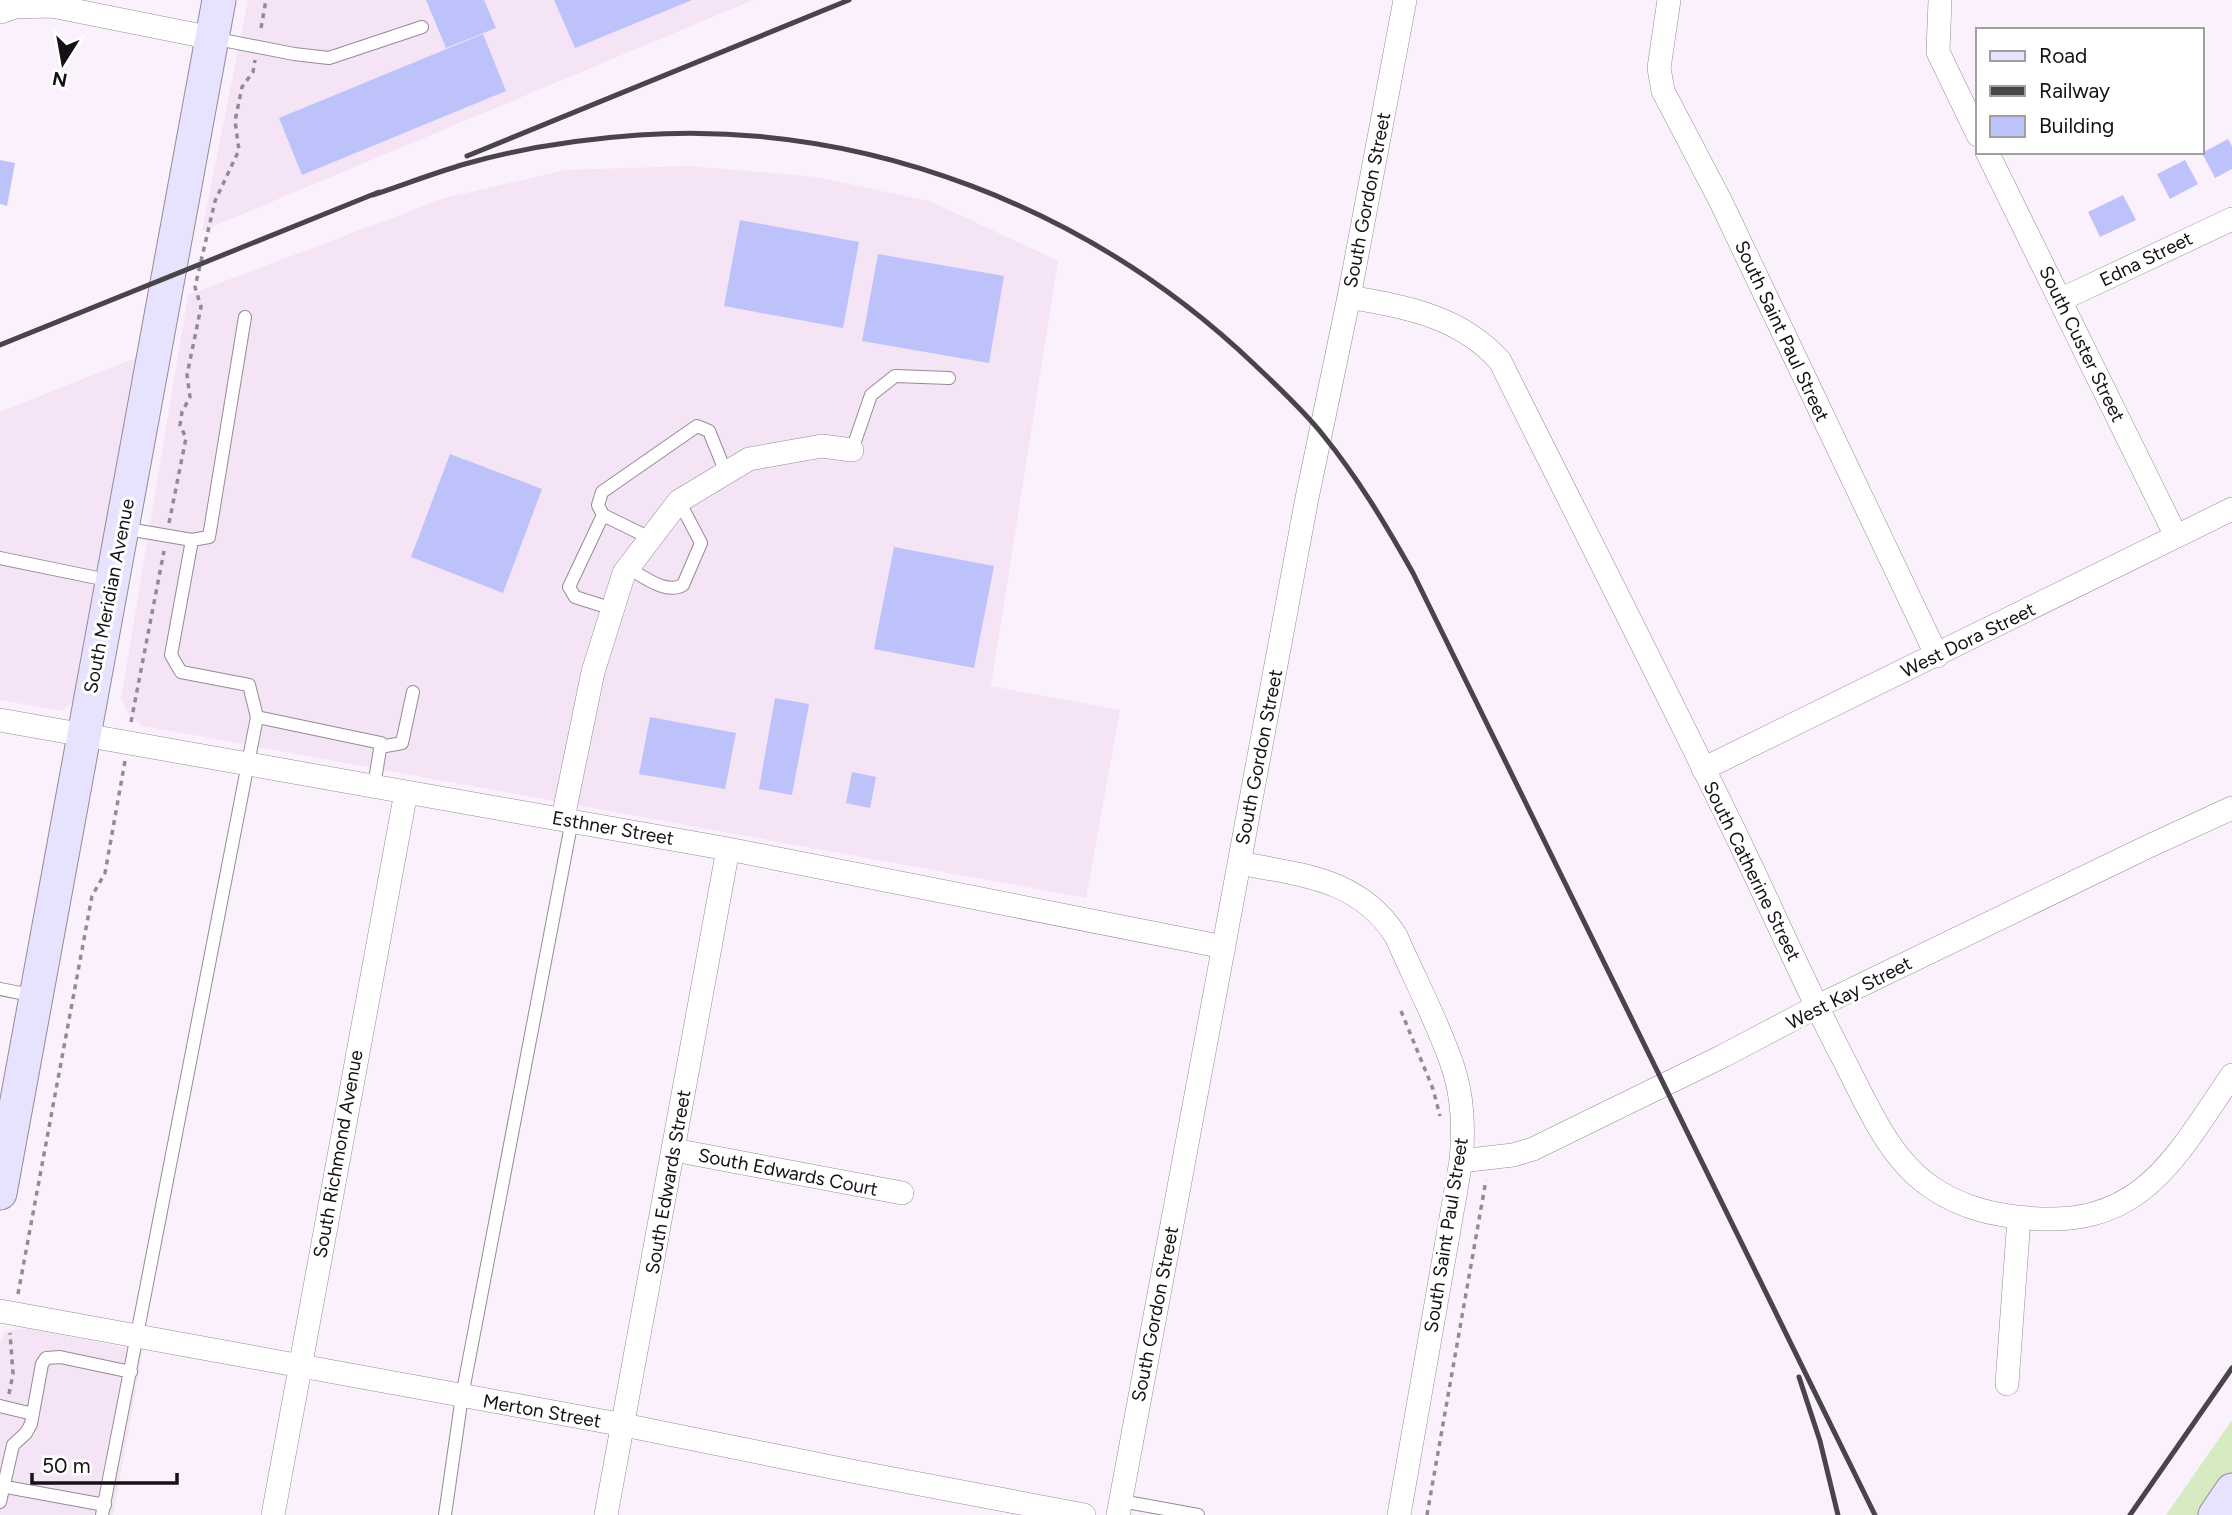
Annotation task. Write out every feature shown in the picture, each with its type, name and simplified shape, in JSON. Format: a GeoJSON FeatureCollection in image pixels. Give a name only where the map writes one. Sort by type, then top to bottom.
{"type":"FeatureCollection","features":[{"type":"Feature","properties":{"kind":"main road","name":"South Meridian Avenue"},"geometry":{"type":"LineString","coordinates":[[0,1193],[219,0]]}},
{"type":"Feature","properties":{"kind":"main road"},"geometry":{"type":"LineString","coordinates":[[2215,1515],[2232,1490]]}},
{"type":"Feature","properties":{"kind":"street","name":"South Gordon Street"},"geometry":{"type":"LineString","coordinates":[[1119,1508],[1307,498],[1349,298],[1405,0]]}},
{"type":"Feature","properties":{"kind":"street","name":"South Saint Paul Street"},"geometry":{"type":"LineString","coordinates":[[1669,0],[1660,68],[1663,91],[1721,202],[1937,656]]}},
{"type":"Feature","properties":{"kind":"street"},"geometry":{"type":"LineString","coordinates":[[1940,0],[1937,52],[1976,131]]}},
{"type":"Feature","properties":{"kind":"street"},"geometry":{"type":"LineString","coordinates":[[0,12],[15,7],[52,6],[212,38]]}},
{"type":"Feature","properties":{"kind":"street","name":"South Custer Street"},"geometry":{"type":"LineString","coordinates":[[1988,154],[2176,536]]}},
{"type":"Feature","properties":{"kind":"street","name":"Edna Street"},"geometry":{"type":"LineString","coordinates":[[2060,300],[2232,219]]}},
{"type":"Feature","properties":{"kind":"street","name":"South Catherine Street"},"geometry":{"type":"LineString","coordinates":[[1349,298],[1397,306],[1444,321],[1485,345],[1500,361],[1703,769],[1816,1007],[1880,1129],[1904,1162],[1931,1188],[1962,1205],[1995,1215],[2019,1218],[2054,1221],[2090,1216],[2121,1205],[2158,1177],[2232,1075]]}},
{"type":"Feature","properties":{"kind":"street"},"geometry":{"type":"LineString","coordinates":[[567,819],[593,672],[624,573],[678,501],[749,459],[822,446],[852,450]]}},
{"type":"Feature","properties":{"kind":"street","name":"West Dora Street"},"geometry":{"type":"LineString","coordinates":[[1703,769],[2232,509]]}},
{"type":"Feature","properties":{"kind":"street","name":"Esthner Street"},"geometry":{"type":"LineString","coordinates":[[0,720],[567,819],[1224,947]]}},
{"type":"Feature","properties":{"kind":"street","name":"South Richmond Avenue"},"geometry":{"type":"LineString","coordinates":[[273,1515],[406,792]]}},
{"type":"Feature","properties":{"kind":"street","name":"West Kay Street"},"geometry":{"type":"LineString","coordinates":[[1461,1161],[1513,1155],[1533,1149],[1735,1050],[1816,1007],[2232,808]]}},
{"type":"Feature","properties":{"kind":"street","name":"South Edwards Street"},"geometry":{"type":"LineString","coordinates":[[606,1515],[727,849]]}},
{"type":"Feature","properties":{"kind":"street","name":"South Saint Paul Street"},"geometry":{"type":"LineString","coordinates":[[1239,863],[1329,882],[1350,891],[1383,916],[1396,936],[1454,1071],[1462,1116],[1461,1161],[1399,1515]]}},
{"type":"Feature","properties":{"kind":"street","name":"South Edwards Court"},"geometry":{"type":"LineString","coordinates":[[674,1150],[902,1193]]}},
{"type":"Feature","properties":{"kind":"street"},"geometry":{"type":"LineString","coordinates":[[2007,1384],[2014,1258],[2019,1218]]}},
{"type":"Feature","properties":{"kind":"street","name":"Merton Street"},"geometry":{"type":"LineString","coordinates":[[0,1311],[624,1425],[1084,1515]]}},
{"type":"Feature","properties":{"kind":"lane"},"geometry":{"type":"LineString","coordinates":[[212,38],[329,58],[422,27]]}},
{"type":"Feature","properties":{"kind":"lane"},"geometry":{"type":"LineString","coordinates":[[122,527],[192,540],[209,537],[246,317]]}},
{"type":"Feature","properties":{"kind":"lane"},"geometry":{"type":"LineString","coordinates":[[852,450],[871,395],[895,376],[949,378]]}},
{"type":"Feature","properties":{"kind":"lane"},"geometry":{"type":"LineString","coordinates":[[650,538],[603,515],[598,505],[601,492],[697,426],[709,431],[726,473]]}},
{"type":"Feature","properties":{"kind":"lane"},"geometry":{"type":"LineString","coordinates":[[628,568],[664,587],[679,588],[683,585],[701,543],[678,501]]}},
{"type":"Feature","properties":{"kind":"lane"},"geometry":{"type":"LineString","coordinates":[[603,515],[569,587],[575,597],[613,609]]}},
{"type":"Feature","properties":{"kind":"lane"},"geometry":{"type":"LineString","coordinates":[[2,1486],[104,1510],[257,717],[249,685],[181,672],[171,655],[192,540]]}},
{"type":"Feature","properties":{"kind":"lane"},"geometry":{"type":"LineString","coordinates":[[0,558],[112,581]]}},
{"type":"Feature","properties":{"kind":"lane"},"geometry":{"type":"LineString","coordinates":[[380,747],[402,743],[412,692]]}},
{"type":"Feature","properties":{"kind":"lane"},"geometry":{"type":"LineString","coordinates":[[257,717],[381,743],[374,786]]}},
{"type":"Feature","properties":{"kind":"lane"},"geometry":{"type":"LineString","coordinates":[[445,1515],[463,1396],[567,819]]}},
{"type":"Feature","properties":{"kind":"lane"},"geometry":{"type":"LineString","coordinates":[[0,989],[36,996]]}},
{"type":"Feature","properties":{"kind":"lane"},"geometry":{"type":"LineString","coordinates":[[0,1502],[13,1445],[26,1433],[33,1414],[42,1364],[46,1358],[60,1357],[131,1373]]}},
{"type":"Feature","properties":{"kind":"lane"},"geometry":{"type":"LineString","coordinates":[[0,1406],[33,1414]]}},
{"type":"Feature","properties":{"kind":"lane"},"geometry":{"type":"LineString","coordinates":[[1119,1508],[1198,1515]]}},
{"type":"Feature","properties":{"kind":"path"},"geometry":{"type":"LineString","coordinates":[[261,28],[266,0]]}},
{"type":"Feature","properties":{"kind":"path"},"geometry":{"type":"LineString","coordinates":[[1401,1011],[1433,1089],[1441,1121]]}},
{"type":"Feature","properties":{"kind":"path"},"geometry":{"type":"LineString","coordinates":[[1427,1515],[1485,1200],[1486,1175]]}},
{"type":"Feature","properties":{"kind":"shaded area"},"geometry":{"type":"Polygon","coordinates":[[[248,0],[753,0],[202,231],[248,0]]]}},
{"type":"Feature","properties":{"kind":"shaded area"},"geometry":{"type":"Polygon","coordinates":[[[688,166],[817,177],[932,202],[1058,261],[991,686],[1120,710],[1086,898],[143,726],[128,714],[121,699],[188,295],[445,198],[566,170],[688,166]]]}},
{"type":"Feature","properties":{"kind":"shaded area"},"geometry":{"type":"Polygon","coordinates":[[[136,358],[74,701],[61,711],[0,700],[0,412],[136,358]]]}},
{"type":"Feature","properties":{"kind":"shaded area"},"geometry":{"type":"Polygon","coordinates":[[[26,1328],[143,1351],[113,1515],[0,1515],[0,1343],[5,1332],[26,1328]]]}},
{"type":"Feature","properties":{"kind":"green space"},"geometry":{"type":"Polygon","coordinates":[[[2232,1420],[2232,1474],[2203,1515],[2166,1515],[2232,1420]]]}},
{"type":"Feature","properties":{"kind":"building"},"geometry":{"type":"Polygon","coordinates":[[[426,0],[484,0],[496,28],[446,48],[426,0]]]}},
{"type":"Feature","properties":{"kind":"building"},"geometry":{"type":"Polygon","coordinates":[[[554,0],[692,0],[575,48],[554,0]]]}},
{"type":"Feature","properties":{"kind":"building"},"geometry":{"type":"Polygon","coordinates":[[[483,34],[506,91],[302,175],[279,118],[483,34]]]}},
{"type":"Feature","properties":{"kind":"building"},"geometry":{"type":"Polygon","coordinates":[[[2228,139],[2232,146],[2232,169],[2215,178],[2203,154],[2228,139]]]}},
{"type":"Feature","properties":{"kind":"building"},"geometry":{"type":"Polygon","coordinates":[[[0,160],[15,163],[7,206],[0,204],[0,160]]]}},
{"type":"Feature","properties":{"kind":"building"},"geometry":{"type":"Polygon","coordinates":[[[2185,160],[2198,184],[2170,199],[2157,174],[2185,160]]]}},
{"type":"Feature","properties":{"kind":"building"},"geometry":{"type":"Polygon","coordinates":[[[2123,195],[2136,220],[2100,237],[2088,212],[2123,195]]]}},
{"type":"Feature","properties":{"kind":"building"},"geometry":{"type":"Polygon","coordinates":[[[740,220],[859,242],[843,328],[724,306],[740,220]]]}},
{"type":"Feature","properties":{"kind":"building"},"geometry":{"type":"Polygon","coordinates":[[[878,254],[1004,276],[989,363],[862,341],[878,254]]]}},
{"type":"Feature","properties":{"kind":"building"},"geometry":{"type":"Polygon","coordinates":[[[450,454],[542,489],[503,593],[411,557],[450,454]]]}},
{"type":"Feature","properties":{"kind":"building"},"geometry":{"type":"Polygon","coordinates":[[[894,547],[994,566],[974,668],[874,649],[894,547]]]}},
{"type":"Feature","properties":{"kind":"building"},"geometry":{"type":"Polygon","coordinates":[[[775,698],[809,704],[792,795],[759,789],[775,698]]]}},
{"type":"Feature","properties":{"kind":"building"},"geometry":{"type":"Polygon","coordinates":[[[650,717],[736,733],[725,789],[639,774],[650,717]]]}},
{"type":"Feature","properties":{"kind":"building"},"geometry":{"type":"Polygon","coordinates":[[[852,772],[876,777],[870,808],[846,803],[852,772]]]}},
{"type":"Feature","properties":{"kind":"railway"},"geometry":{"type":"LineString","coordinates":[[467,156],[849,0]]}},
{"type":"Feature","properties":{"kind":"railway"},"geometry":{"type":"LineString","coordinates":[[373,195],[486,158],[595,139],[639,135],[724,134],[809,143],[891,160],[971,186],[1049,220],[1122,261],[1191,310],[1255,365],[1307,417],[1336,451],[1371,502],[1413,573],[1875,1515]]}},
{"type":"Feature","properties":{"kind":"railway"},"geometry":{"type":"LineString","coordinates":[[0,345],[379,192]]}},
{"type":"Feature","properties":{"kind":"railway"},"geometry":{"type":"LineString","coordinates":[[2130,1515],[2232,1368]]}},
{"type":"Feature","properties":{"kind":"railway"},"geometry":{"type":"LineString","coordinates":[[1799,1377],[1820,1441],[1838,1515]]}}]}
